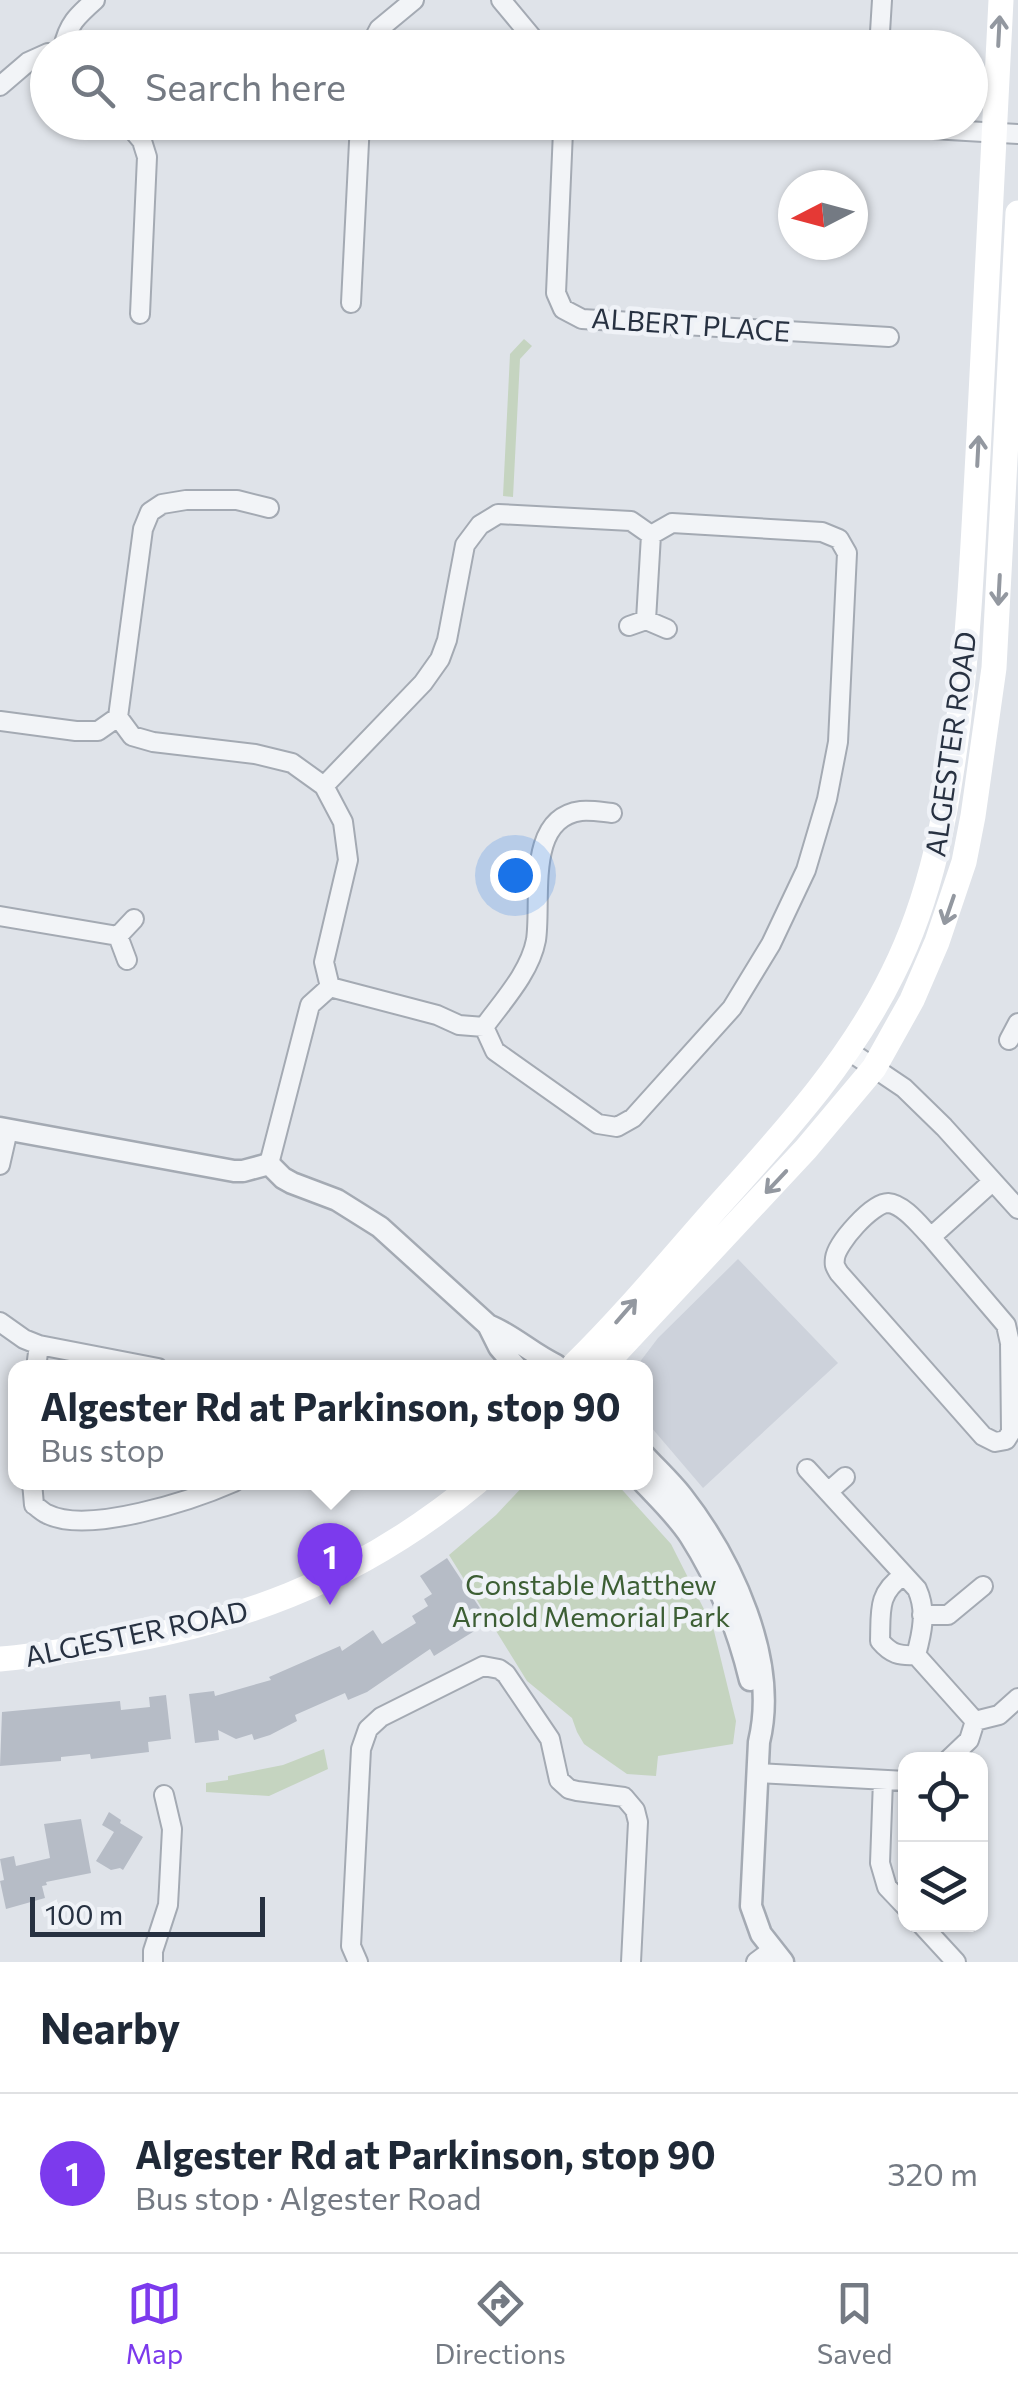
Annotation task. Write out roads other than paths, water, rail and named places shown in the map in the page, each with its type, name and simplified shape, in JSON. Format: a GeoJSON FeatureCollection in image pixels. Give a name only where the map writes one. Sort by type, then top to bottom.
{"type":"FeatureCollection","features":[{"type":"Feature","properties":{"kind":"main road","name":"ALGESTER ROAD"},"geometry":{"type":"LineString","coordinates":[[572,1360],[605,1334],[805,1108],[849,1051],[873,1013],[910,938],[932,875],[944,820],[963,684],[1006,133],[1001,0]]}},
{"type":"Feature","properties":{"kind":"main road","name":"ALGESTER ROAD"},"geometry":{"type":"LineString","coordinates":[[610,1360],[806,1149],[874,1068],[912,1000],[938,942],[964,862],[974,816],[994,668],[1018,213]]}},
{"type":"Feature","properties":{"kind":"main road","name":"ALGESTER ROAD"},"geometry":{"type":"LineString","coordinates":[[0,1659],[112,1644],[216,1622],[252,1610],[372,1556],[403,1538],[466,1490]]}},
{"type":"Feature","properties":{"kind":"street"},"geometry":{"type":"LineString","coordinates":[[67,30],[95,0]]}},
{"type":"Feature","properties":{"kind":"street"},"geometry":{"type":"LineString","coordinates":[[378,30],[414,0]]}},
{"type":"Feature","properties":{"kind":"street"},"geometry":{"type":"LineString","coordinates":[[502,0],[526,30]]}},
{"type":"Feature","properties":{"kind":"street"},"geometry":{"type":"LineString","coordinates":[[880,30],[882,0]]}},
{"type":"Feature","properties":{"kind":"street"},"geometry":{"type":"LineString","coordinates":[[0,86],[30,61]]}},
{"type":"Feature","properties":{"kind":"street"},"geometry":{"type":"LineString","coordinates":[[140,314],[147,157],[141,140]]}},
{"type":"Feature","properties":{"kind":"street"},"geometry":{"type":"LineString","coordinates":[[351,303],[359,140]]}},
{"type":"Feature","properties":{"kind":"street","name":"ALBERT PLACE"},"geometry":{"type":"LineString","coordinates":[[563,140],[556,293],[564,309],[582,319],[889,337]]}},
{"type":"Feature","properties":{"kind":"street"},"geometry":{"type":"LineString","coordinates":[[269,508],[237,500],[186,500],[162,504],[150,512],[143,530],[118,717],[132,736],[292,763],[324,786],[343,822],[348,860],[324,962],[330,987]]}},
{"type":"Feature","properties":{"kind":"street"},"geometry":{"type":"LineString","coordinates":[[324,786],[423,684],[440,658],[465,544],[480,525],[498,514],[508,513],[631,520],[651,534]]}},
{"type":"Feature","properties":{"kind":"street"},"geometry":{"type":"LineString","coordinates":[[484,1027],[495,1051],[598,1124],[617,1127],[633,1118],[732,1008],[772,944],[806,870],[827,799],[838,742],[847,554],[840,539],[822,532],[672,522],[651,534]]}},
{"type":"Feature","properties":{"kind":"street"},"geometry":{"type":"LineString","coordinates":[[651,534],[638,623],[667,629]]}},
{"type":"Feature","properties":{"kind":"street"},"geometry":{"type":"LineString","coordinates":[[0,722],[98,731],[118,717]]}},
{"type":"Feature","properties":{"kind":"street"},"geometry":{"type":"LineString","coordinates":[[484,1027],[526,968],[536,942],[540,860],[546,834],[560,818],[580,811],[612,812]]}},
{"type":"Feature","properties":{"kind":"street"},"geometry":{"type":"LineString","coordinates":[[0,916],[118,936]]}},
{"type":"Feature","properties":{"kind":"street"},"geometry":{"type":"LineString","coordinates":[[118,936],[134,918]]}},
{"type":"Feature","properties":{"kind":"street"},"geometry":{"type":"LineString","coordinates":[[118,936],[128,960]]}},
{"type":"Feature","properties":{"kind":"street"},"geometry":{"type":"LineString","coordinates":[[330,987],[438,1015],[458,1025],[484,1027]]}},
{"type":"Feature","properties":{"kind":"street"},"geometry":{"type":"LineString","coordinates":[[269,1164],[310,1005],[330,987]]}},
{"type":"Feature","properties":{"kind":"street"},"geometry":{"type":"LineString","coordinates":[[1008,1040],[1018,1023]]}},
{"type":"Feature","properties":{"kind":"street"},"geometry":{"type":"LineString","coordinates":[[849,1051],[904,1088],[1018,1209]]}},
{"type":"Feature","properties":{"kind":"street"},"geometry":{"type":"LineString","coordinates":[[0,1166],[4,1129],[234,1170],[269,1164]]}},
{"type":"Feature","properties":{"kind":"street"},"geometry":{"type":"LineString","coordinates":[[269,1164],[283,1178],[337,1200],[380,1226],[488,1326],[510,1360]]}},
{"type":"Feature","properties":{"kind":"street"},"geometry":{"type":"LineString","coordinates":[[932,1237],[992,1182]]}},
{"type":"Feature","properties":{"kind":"street"},"geometry":{"type":"LineString","coordinates":[[888,1203],[898,1206],[932,1237],[1006,1324],[1010,1343],[1011,1432],[1006,1440],[995,1442],[983,1436],[834,1264],[844,1238],[878,1206],[888,1203]]}},
{"type":"Feature","properties":{"kind":"street"},"geometry":{"type":"LineString","coordinates":[[0,1322],[39,1346],[115,1360]]}},
{"type":"Feature","properties":{"kind":"street"},"geometry":{"type":"LineString","coordinates":[[488,1326],[508,1334],[545,1360]]}},
{"type":"Feature","properties":{"kind":"street"},"geometry":{"type":"LineString","coordinates":[[37,1360],[39,1346]]}},
{"type":"Feature","properties":{"kind":"street"},"geometry":{"type":"LineString","coordinates":[[653,1464],[682,1495],[702,1525],[747,1610],[765,1696],[759,1742]]}},
{"type":"Feature","properties":{"kind":"street"},"geometry":{"type":"LineString","coordinates":[[807,1468],[917,1589],[923,1602],[916,1655]]}},
{"type":"Feature","properties":{"kind":"street"},"geometry":{"type":"LineString","coordinates":[[828,1492],[845,1477]]}},
{"type":"Feature","properties":{"kind":"street"},"geometry":{"type":"LineString","coordinates":[[33,1490],[34,1504],[46,1514],[64,1520],[94,1520],[154,1509],[216,1490]]}},
{"type":"Feature","properties":{"kind":"street"},"geometry":{"type":"LineString","coordinates":[[650,1490],[688,1533],[741,1641],[759,1742],[751,1906],[770,1958]]}},
{"type":"Feature","properties":{"kind":"street"},"geometry":{"type":"LineString","coordinates":[[903,1576],[890,1584],[882,1600],[880,1641],[889,1652],[916,1655]]}},
{"type":"Feature","properties":{"kind":"street"},"geometry":{"type":"LineString","coordinates":[[922,1616],[948,1615],[983,1586]]}},
{"type":"Feature","properties":{"kind":"street"},"geometry":{"type":"LineString","coordinates":[[916,1655],[975,1721]]}},
{"type":"Feature","properties":{"kind":"street"},"geometry":{"type":"LineString","coordinates":[[358,1962],[352,1946],[361,1749],[368,1730],[381,1717],[484,1666],[506,1674],[550,1739],[559,1780],[576,1791],[618,1794],[635,1810],[638,1822],[631,1962]]}},
{"type":"Feature","properties":{"kind":"street"},"geometry":{"type":"LineString","coordinates":[[975,1721],[998,1716],[1018,1698]]}},
{"type":"Feature","properties":{"kind":"street"},"geometry":{"type":"LineString","coordinates":[[956,1752],[969,1740],[975,1721]]}},
{"type":"Feature","properties":{"kind":"street"},"geometry":{"type":"LineString","coordinates":[[758,1773],[898,1781]]}},
{"type":"Feature","properties":{"kind":"street"},"geometry":{"type":"LineString","coordinates":[[884,1780],[880,1863],[887,1887],[898,1899]]}},
{"type":"Feature","properties":{"kind":"street"},"geometry":{"type":"LineString","coordinates":[[152,1962],[168,1904],[172,1829],[164,1795]]}},
{"type":"Feature","properties":{"kind":"street"},"geometry":{"type":"LineString","coordinates":[[928,1932],[956,1962]]}},
{"type":"Feature","properties":{"kind":"place","name":"Algester Rd at Parkinson, stop 90"},"geometry":{"type":"Point","coordinates":[330,1605]}},
{"type":"Feature","properties":{"kind":"park label","name":"Constable Matthew Arnold Memorial Park"},"geometry":{"type":"Point","coordinates":[591,1600]}}]}
